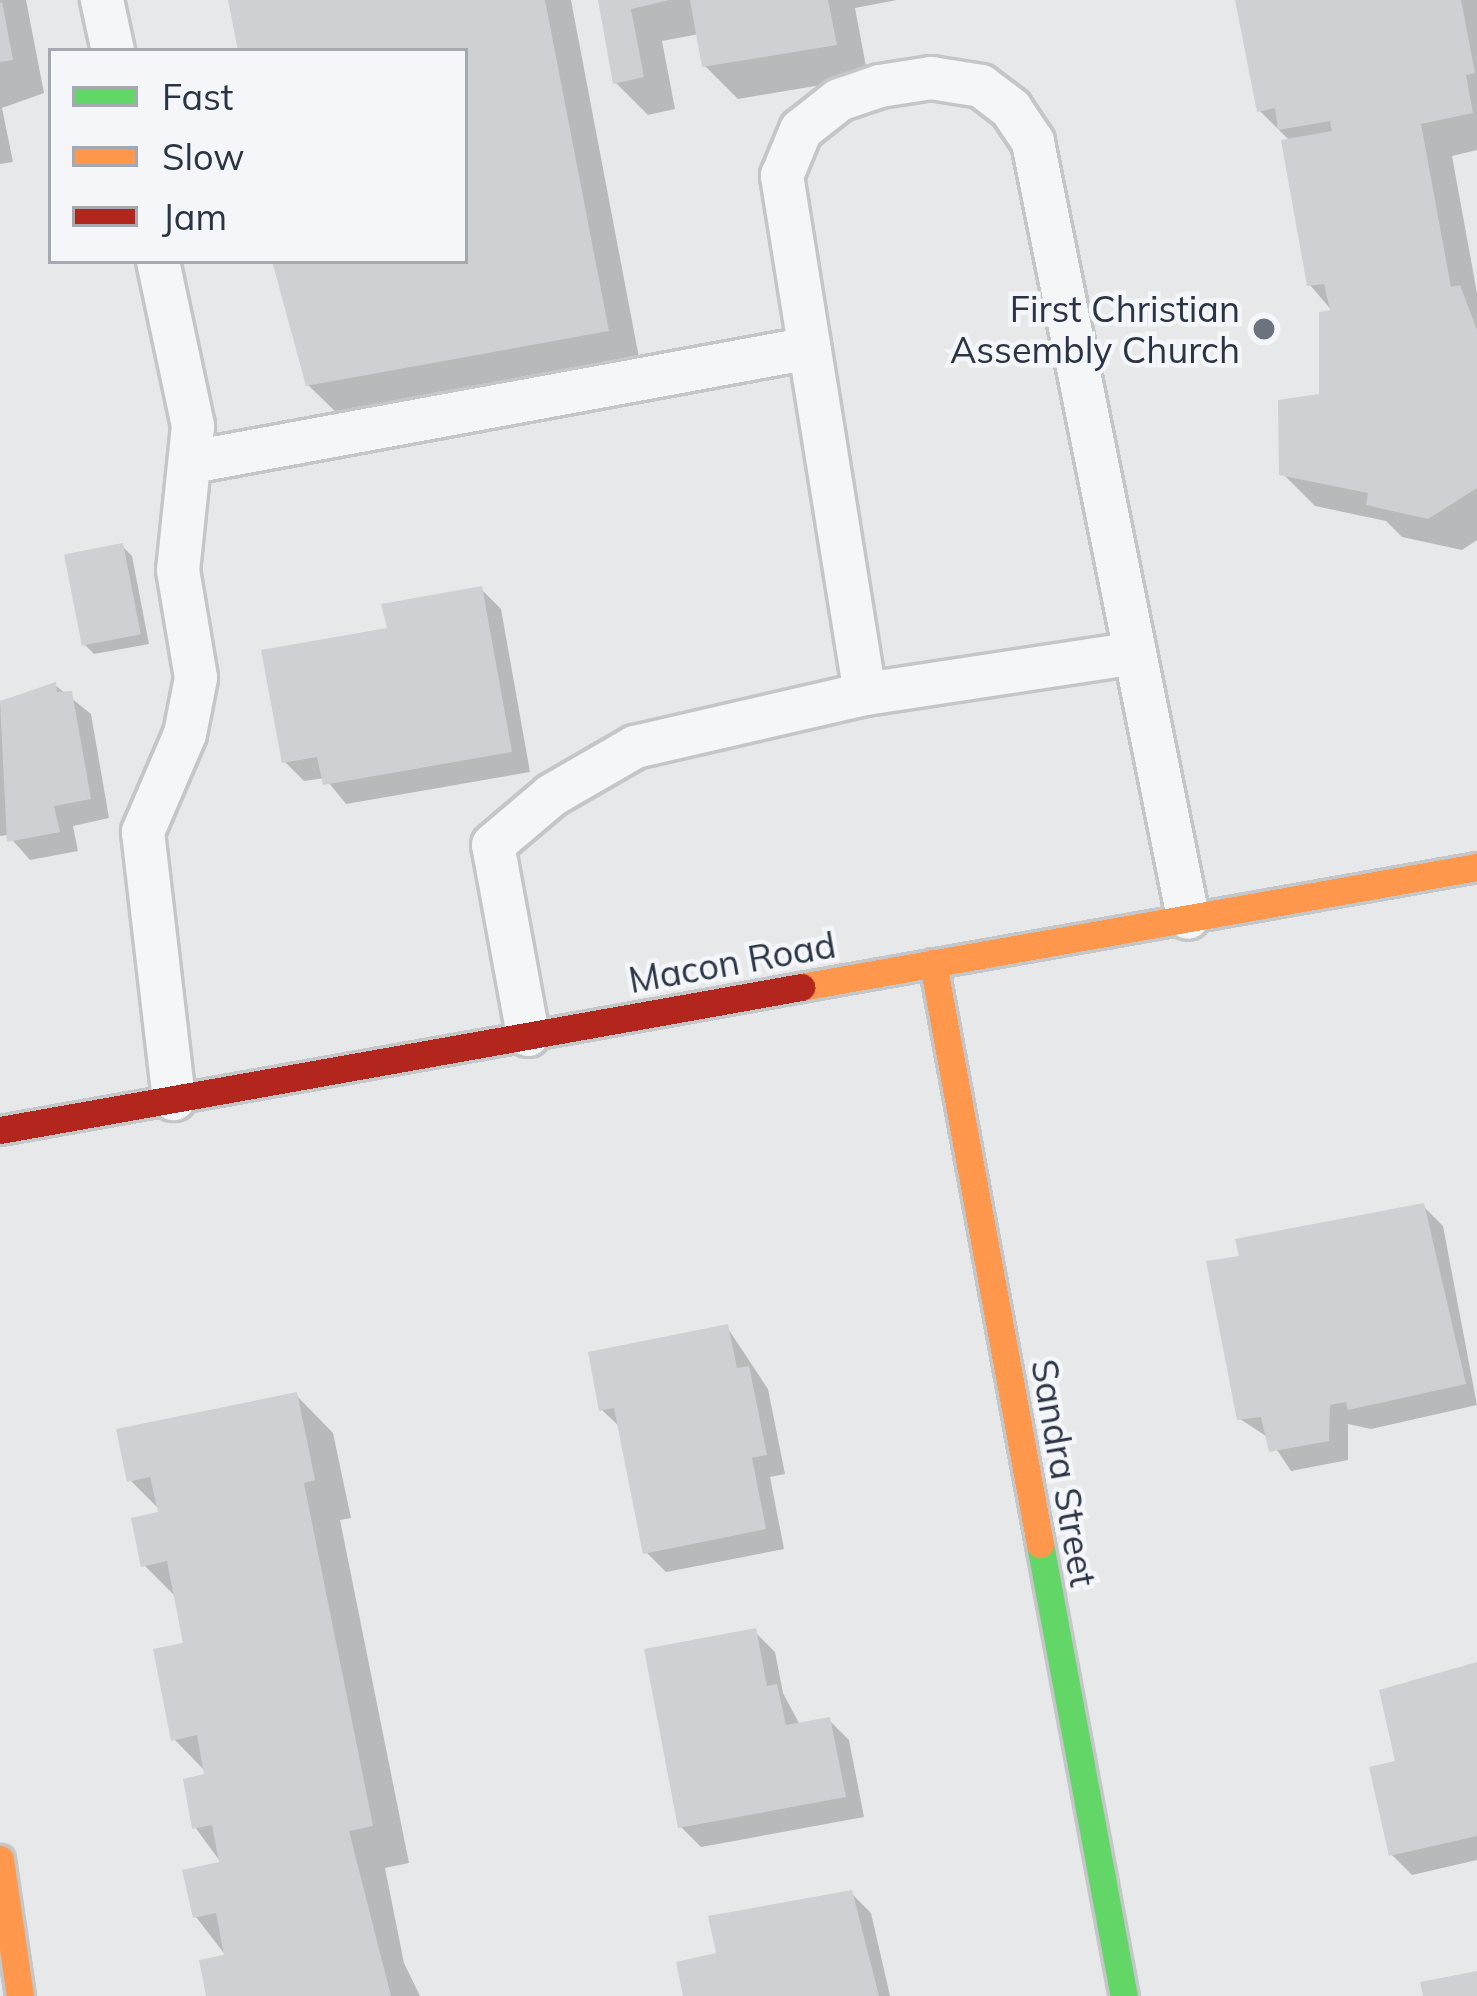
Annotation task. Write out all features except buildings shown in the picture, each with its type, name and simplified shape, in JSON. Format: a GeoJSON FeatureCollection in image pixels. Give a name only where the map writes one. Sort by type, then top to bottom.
{"type":"FeatureCollection","features":[{"type":"Feature","properties":{"kind":"main road","name":"Macon Road"},"geometry":{"type":"LineString","coordinates":[[0,1130],[1477,867]]}},
{"type":"Feature","properties":{"kind":"main road","name":"Sandra Street"},"geometry":{"type":"LineString","coordinates":[[933,963],[1124,1996]]}},
{"type":"Feature","properties":{"kind":"main road"},"geometry":{"type":"LineString","coordinates":[[0,1859],[20,1996]]}},
{"type":"Feature","properties":{"kind":"lane"},"geometry":{"type":"LineString","coordinates":[[102,0],[112,48]]}},
{"type":"Feature","properties":{"kind":"lane"},"geometry":{"type":"LineString","coordinates":[[865,694],[782,176],[801,130],[839,100],[880,86],[931,79],[981,86],[1011,109],[1033,142],[1188,917]]}},
{"type":"Feature","properties":{"kind":"lane"},"geometry":{"type":"LineString","coordinates":[[159,264],[193,426],[192,462],[179,513],[178,570],[196,678],[185,734],[143,832],[174,1099]]}},
{"type":"Feature","properties":{"kind":"lane"},"geometry":{"type":"LineString","coordinates":[[192,462],[810,347]]}},
{"type":"Feature","properties":{"kind":"lane"},"geometry":{"type":"LineString","coordinates":[[528,1035],[493,844],[552,795],[635,747],[865,694],[1136,653]]}},
{"type":"Feature","properties":{"kind":"traffic: fast"},"geometry":{"type":"LineString","coordinates":[[1040,1544],[1124,1996]]}},
{"type":"Feature","properties":{"kind":"traffic: slow"},"geometry":{"type":"LineString","coordinates":[[801,987],[1477,867]]}},
{"type":"Feature","properties":{"kind":"traffic: slow"},"geometry":{"type":"LineString","coordinates":[[933,963],[1040,1544]]}},
{"type":"Feature","properties":{"kind":"traffic: slow"},"geometry":{"type":"LineString","coordinates":[[0,1859],[20,1996]]}},
{"type":"Feature","properties":{"kind":"traffic: jam"},"geometry":{"type":"LineString","coordinates":[[0,1130],[801,987]]}},
{"type":"Feature","properties":{"kind":"place","name":"First Christian Assembly Church"},"geometry":{"type":"Point","coordinates":[1264,329]}}]}
